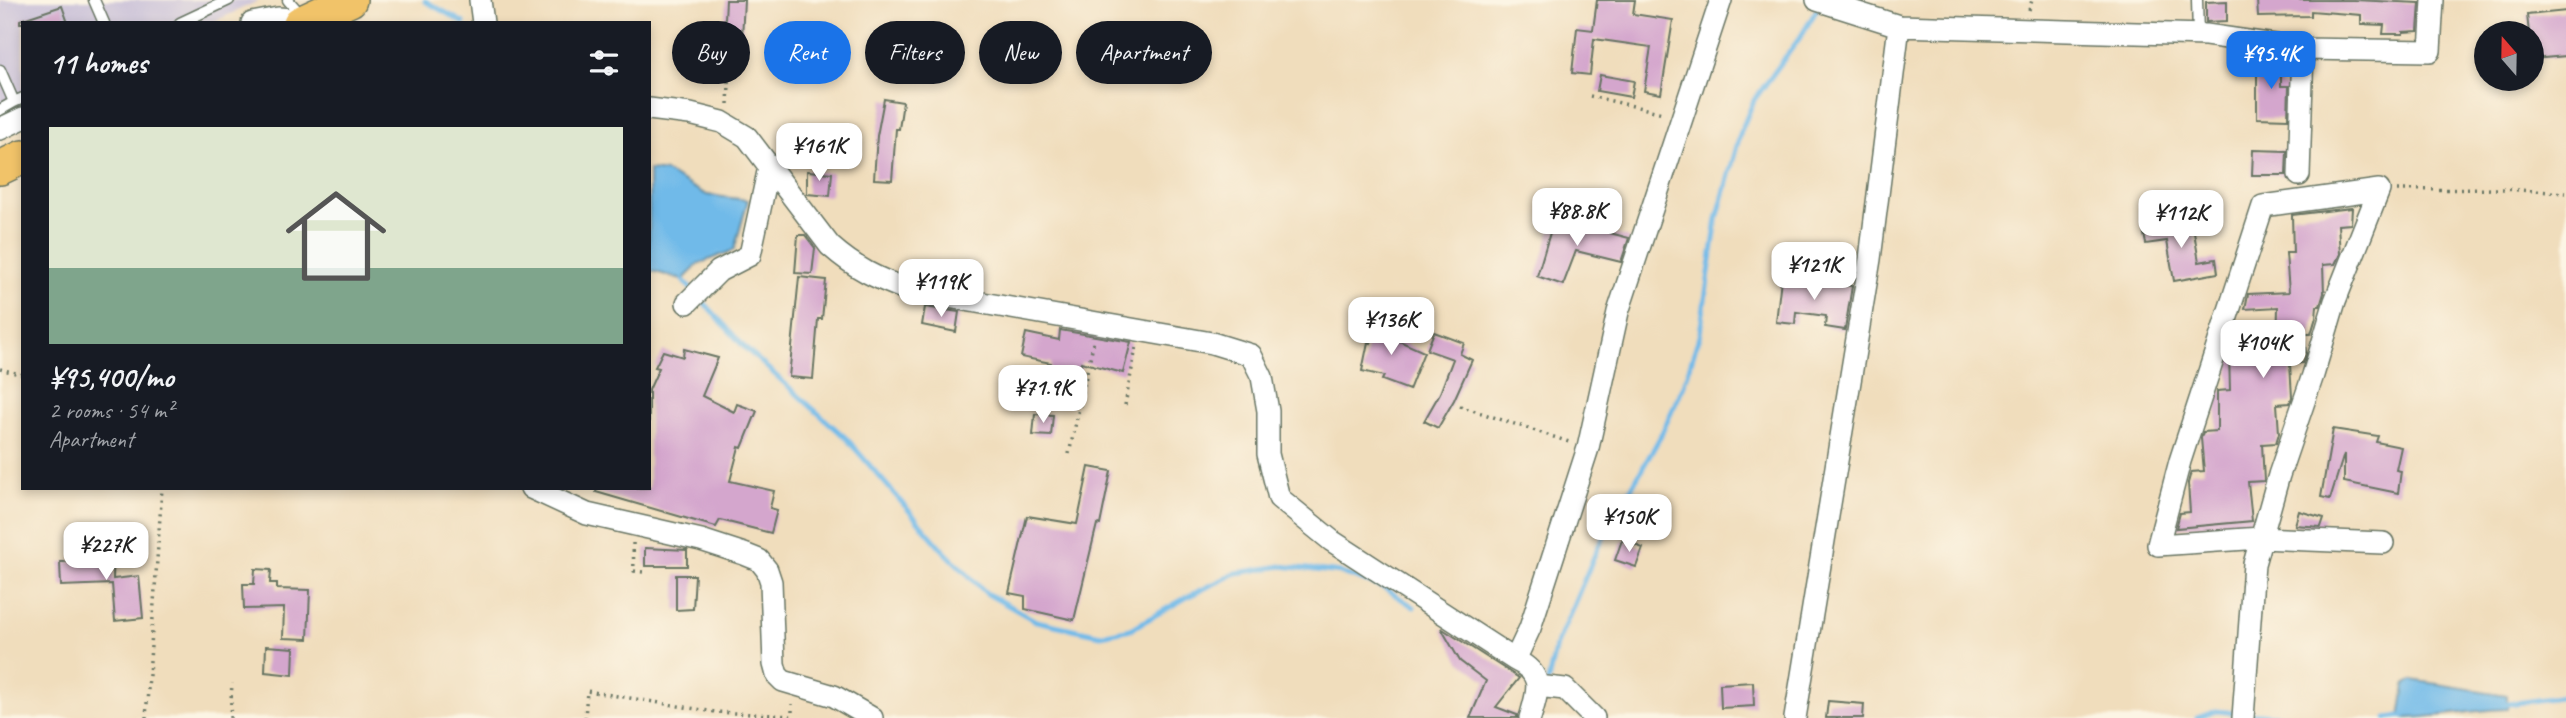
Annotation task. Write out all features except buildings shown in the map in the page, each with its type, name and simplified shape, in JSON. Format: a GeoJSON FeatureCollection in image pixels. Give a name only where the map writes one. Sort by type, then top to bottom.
{"type":"FeatureCollection","features":[{"type":"Feature","properties":{"kind":"main road"},"geometry":{"type":"LineString","coordinates":[[298,14],[350,0]]}},
{"type":"Feature","properties":{"kind":"main road"},"geometry":{"type":"LineString","coordinates":[[0,169],[21,159]]}},
{"type":"Feature","properties":{"kind":"street"},"geometry":{"type":"LineString","coordinates":[[480,0],[483,21]]}},
{"type":"Feature","properties":{"kind":"street"},"geometry":{"type":"LineString","coordinates":[[1515,660],[1530,628],[1588,448],[1618,312],[1721,0]]}},
{"type":"Feature","properties":{"kind":"street"},"geometry":{"type":"LineString","coordinates":[[1817,0],[1899,26],[2198,35],[2303,49],[2430,51],[2433,0]]}},
{"type":"Feature","properties":{"kind":"street"},"geometry":{"type":"LineString","coordinates":[[262,21],[298,14]]}},
{"type":"Feature","properties":{"kind":"street"},"geometry":{"type":"LineString","coordinates":[[1795,718],[1870,259],[1899,26]]}},
{"type":"Feature","properties":{"kind":"street"},"geometry":{"type":"LineString","coordinates":[[2299,175],[2303,49]]}},
{"type":"Feature","properties":{"kind":"street"},"geometry":{"type":"LineString","coordinates":[[0,129],[20,106]]}},
{"type":"Feature","properties":{"kind":"street"},"geometry":{"type":"LineString","coordinates":[[651,109],[690,114],[727,125],[747,136],[830,246],[868,275],[908,290],[1212,343],[1251,355],[1262,377],[1268,411],[1268,454],[1279,498],[1332,541],[1515,660],[1529,666],[1546,686],[1564,689],[1594,718]]}},
{"type":"Feature","properties":{"kind":"street"},"geometry":{"type":"LineString","coordinates":[[687,303],[719,271],[750,255],[769,167]]}},
{"type":"Feature","properties":{"kind":"street"},"geometry":{"type":"LineString","coordinates":[[2244,713],[2254,564],[2261,538],[2335,301],[2379,190],[2263,206],[2180,461],[2158,545],[2261,538],[2384,542]]}},
{"type":"Feature","properties":{"kind":"street"},"geometry":{"type":"LineString","coordinates":[[535,490],[587,514],[701,540],[760,561],[771,582],[774,664],[777,675],[783,681],[834,696],[872,718]]}},
{"type":"Feature","properties":{"kind":"street"},"geometry":{"type":"LineString","coordinates":[[1530,718],[1546,686]]}},
{"type":"Feature","properties":{"kind":"lane"},"geometry":{"type":"LineString","coordinates":[[94,0],[103,21]]}},
{"type":"Feature","properties":{"kind":"lane"},"geometry":{"type":"LineString","coordinates":[[2197,0],[2198,35]]}},
{"type":"Feature","properties":{"kind":"lane"},"geometry":{"type":"LineString","coordinates":[[184,21],[223,1]]}},
{"type":"Feature","properties":{"kind":"lane"},"geometry":{"type":"LineString","coordinates":[[0,70],[20,106],[0,110]]}},
{"type":"Feature","properties":{"kind":"path"},"geometry":{"type":"LineString","coordinates":[[727,125],[729,84]]}},
{"type":"Feature","properties":{"kind":"path"},"geometry":{"type":"LineString","coordinates":[[1590,96],[1682,117]]}},
{"type":"Feature","properties":{"kind":"path"},"geometry":{"type":"LineString","coordinates":[[2379,190],[2502,189],[2566,193]]}},
{"type":"Feature","properties":{"kind":"path"},"geometry":{"type":"LineString","coordinates":[[1069,454],[1098,323]]}},
{"type":"Feature","properties":{"kind":"path"},"geometry":{"type":"LineString","coordinates":[[1125,405],[1139,330]]}},
{"type":"Feature","properties":{"kind":"path"},"geometry":{"type":"LineString","coordinates":[[0,369],[21,374]]}},
{"type":"Feature","properties":{"kind":"path"},"geometry":{"type":"LineString","coordinates":[[1460,406],[1588,448]]}},
{"type":"Feature","properties":{"kind":"path"},"geometry":{"type":"LineString","coordinates":[[145,718],[162,490]]}},
{"type":"Feature","properties":{"kind":"path"},"geometry":{"type":"LineString","coordinates":[[633,523],[634,571],[643,572]]}},
{"type":"Feature","properties":{"kind":"path"},"geometry":{"type":"LineString","coordinates":[[230,718],[232,683]]}},
{"type":"Feature","properties":{"kind":"path"},"geometry":{"type":"LineString","coordinates":[[585,718],[587,691],[716,712],[792,716],[793,683]]}},
{"type":"Feature","properties":{"kind":"shaded area"},"geometry":{"type":"Polygon","coordinates":[[[0,0],[260,0],[215,21],[21,21],[21,111],[0,120],[0,0]]]}},
{"type":"Feature","properties":{"kind":"water"},"geometry":{"type":"Polygon","coordinates":[[[651,170],[666,172],[707,195],[748,200],[734,250],[698,264],[683,280],[651,271],[651,170]]]}},
{"type":"Feature","properties":{"kind":"water"},"geometry":{"type":"Polygon","coordinates":[[[2412,680],[2507,695],[2507,709],[2400,718],[2405,685],[2412,680]]]}},
{"type":"Feature","properties":{"kind":"waterway"},"geometry":{"type":"LineString","coordinates":[[425,1],[460,21]]}},
{"type":"Feature","properties":{"kind":"waterway"},"geometry":{"type":"LineString","coordinates":[[1548,681],[1555,649],[1598,547],[1659,439],[1684,385],[1700,333],[1717,219],[1741,131],[1754,100],[1801,36],[1819,6]]}},
{"type":"Feature","properties":{"kind":"waterway"},"geometry":{"type":"LineString","coordinates":[[683,280],[693,291]]}},
{"type":"Feature","properties":{"kind":"waterway"},"geometry":{"type":"LineString","coordinates":[[700,298],[745,348],[846,438],[943,550],[986,593],[1036,621],[1101,635],[1131,629],[1236,573],[1282,566],[1341,573],[1384,588],[1414,607]]}},
{"type":"Feature","properties":{"kind":"waterway"},"geometry":{"type":"LineString","coordinates":[[2501,705],[2566,696]]}},
{"type":"Feature","properties":{"kind":"waterway"},"geometry":{"type":"LineString","coordinates":[[2197,718],[2216,711],[2238,713]]}},
{"type":"Feature","properties":{"kind":"waterway"},"geometry":{"type":"LineString","coordinates":[[2248,713],[2314,718]]}},
{"type":"Feature","properties":{"kind":"waterway"},"geometry":{"type":"LineString","coordinates":[[2387,718],[2404,716]]}}]}
